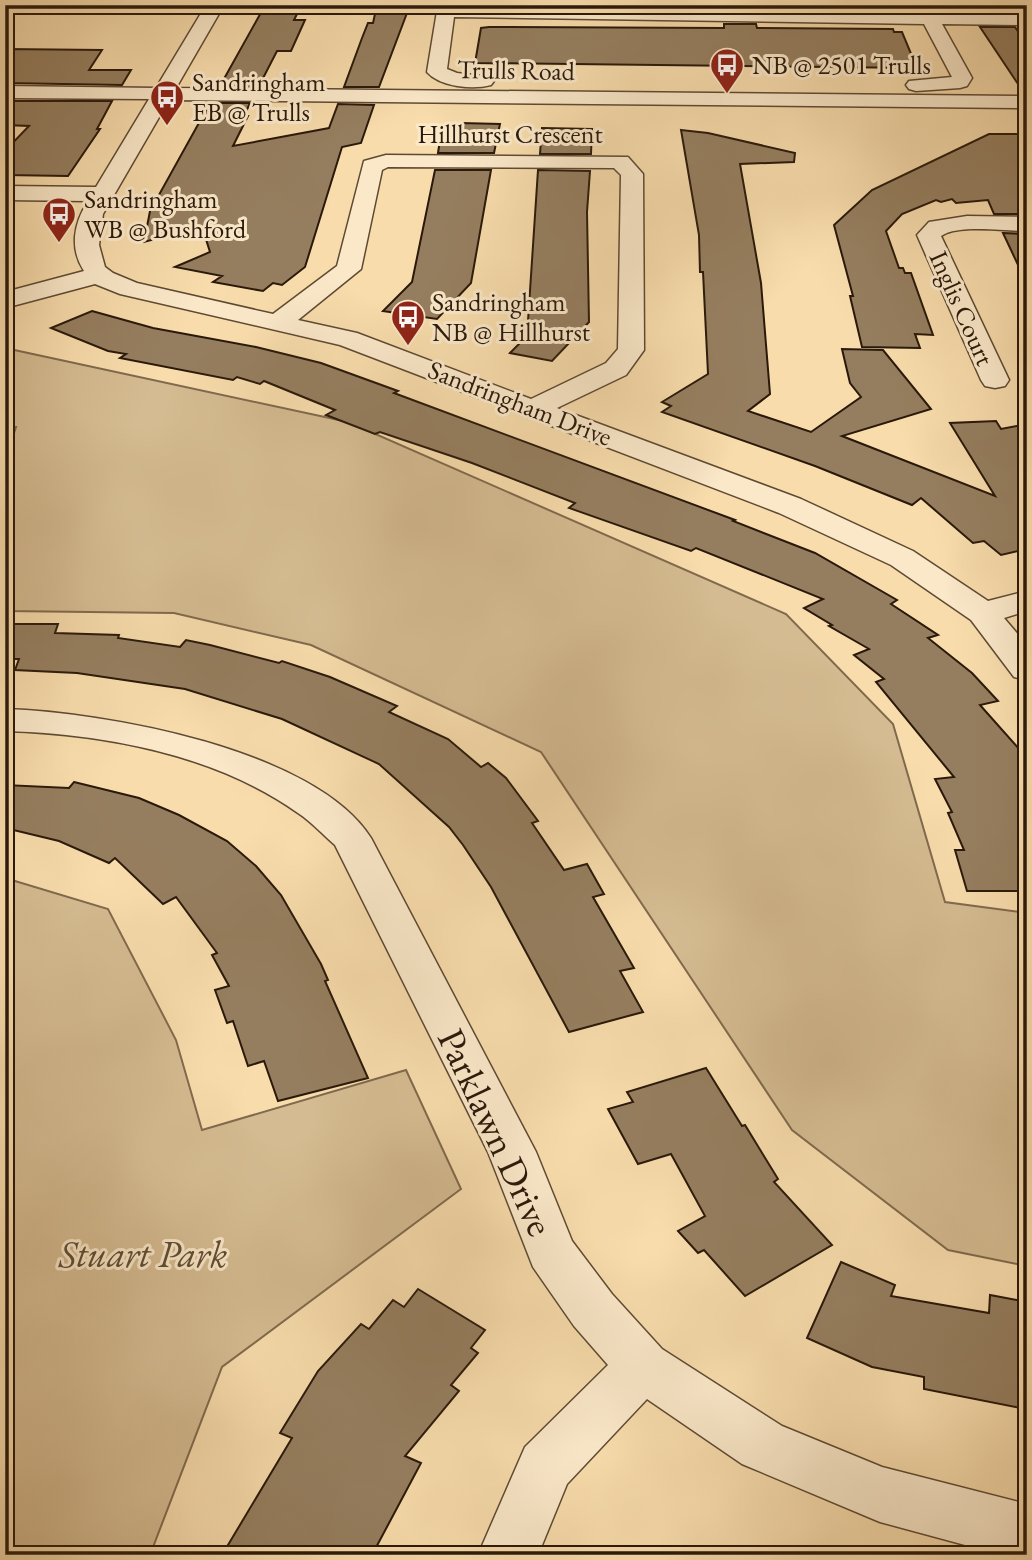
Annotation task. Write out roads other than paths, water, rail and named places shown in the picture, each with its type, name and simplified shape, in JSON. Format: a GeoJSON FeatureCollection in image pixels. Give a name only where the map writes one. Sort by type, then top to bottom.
{"type":"FeatureCollection","features":[{"type":"Feature","properties":{"kind":"street"},"geometry":{"type":"LineString","coordinates":[[5,300],[99,275],[88,253],[85,230],[103,194],[215,5]]}},
{"type":"Feature","properties":{"kind":"street"},"geometry":{"type":"LineString","coordinates":[[927,12],[962,78],[960,82],[945,85],[454,79],[437,72],[446,9],[927,12],[1027,20]]}},
{"type":"Feature","properties":{"kind":"street","name":"Trulls Road"},"geometry":{"type":"LineString","coordinates":[[5,92],[1027,102]]}},
{"type":"Feature","properties":{"kind":"street","name":"Hillhurst Crescent"},"geometry":{"type":"LineString","coordinates":[[278,323],[349,269],[372,166],[386,161],[620,162],[632,174],[631,350],[616,369],[534,408]]}},
{"type":"Feature","properties":{"kind":"street"},"geometry":{"type":"LineString","coordinates":[[5,193],[103,194]]}},
{"type":"Feature","properties":{"kind":"street","name":"Inglis Court"},"geometry":{"type":"LineString","coordinates":[[995,380],[929,235],[937,227],[967,223],[1027,224]]}},
{"type":"Feature","properties":{"kind":"street","name":"Sandringham Drive"},"geometry":{"type":"LineString","coordinates":[[99,275],[129,289],[348,339],[790,506],[902,558],[983,613],[1027,668]]}},
{"type":"Feature","properties":{"kind":"street"},"geometry":{"type":"LineString","coordinates":[[983,613],[1027,601]]}},
{"type":"Feature","properties":{"kind":"street","name":"Parklawn Drive"},"geometry":{"type":"LineString","coordinates":[[5,720],[34,719],[130,734],[187,748],[259,774],[312,804],[351,838],[512,1152],[551,1252],[593,1310],[643,1366],[762,1445],[880,1494],[1027,1533]]}},
{"type":"Feature","properties":{"kind":"street"},"geometry":{"type":"LineString","coordinates":[[508,1555],[545,1466],[643,1366]]}},
{"type":"Feature","properties":{"kind":"place","name":"NB @ 2501 Trulls"},"geometry":{"type":"Point","coordinates":[727,95]}},
{"type":"Feature","properties":{"kind":"place","name":"Sandringham EB @ Trulls"},"geometry":{"type":"Point","coordinates":[167,127]}},
{"type":"Feature","properties":{"kind":"place","name":"Sandringham WB @ Bushford"},"geometry":{"type":"Point","coordinates":[59,244]}},
{"type":"Feature","properties":{"kind":"place","name":"Sandringham NB @ Hillhurst"},"geometry":{"type":"Point","coordinates":[408,347]}},
{"type":"Feature","properties":{"kind":"park label","name":"Stuart Park"},"geometry":{"type":"Point","coordinates":[143,1254]}}]}
